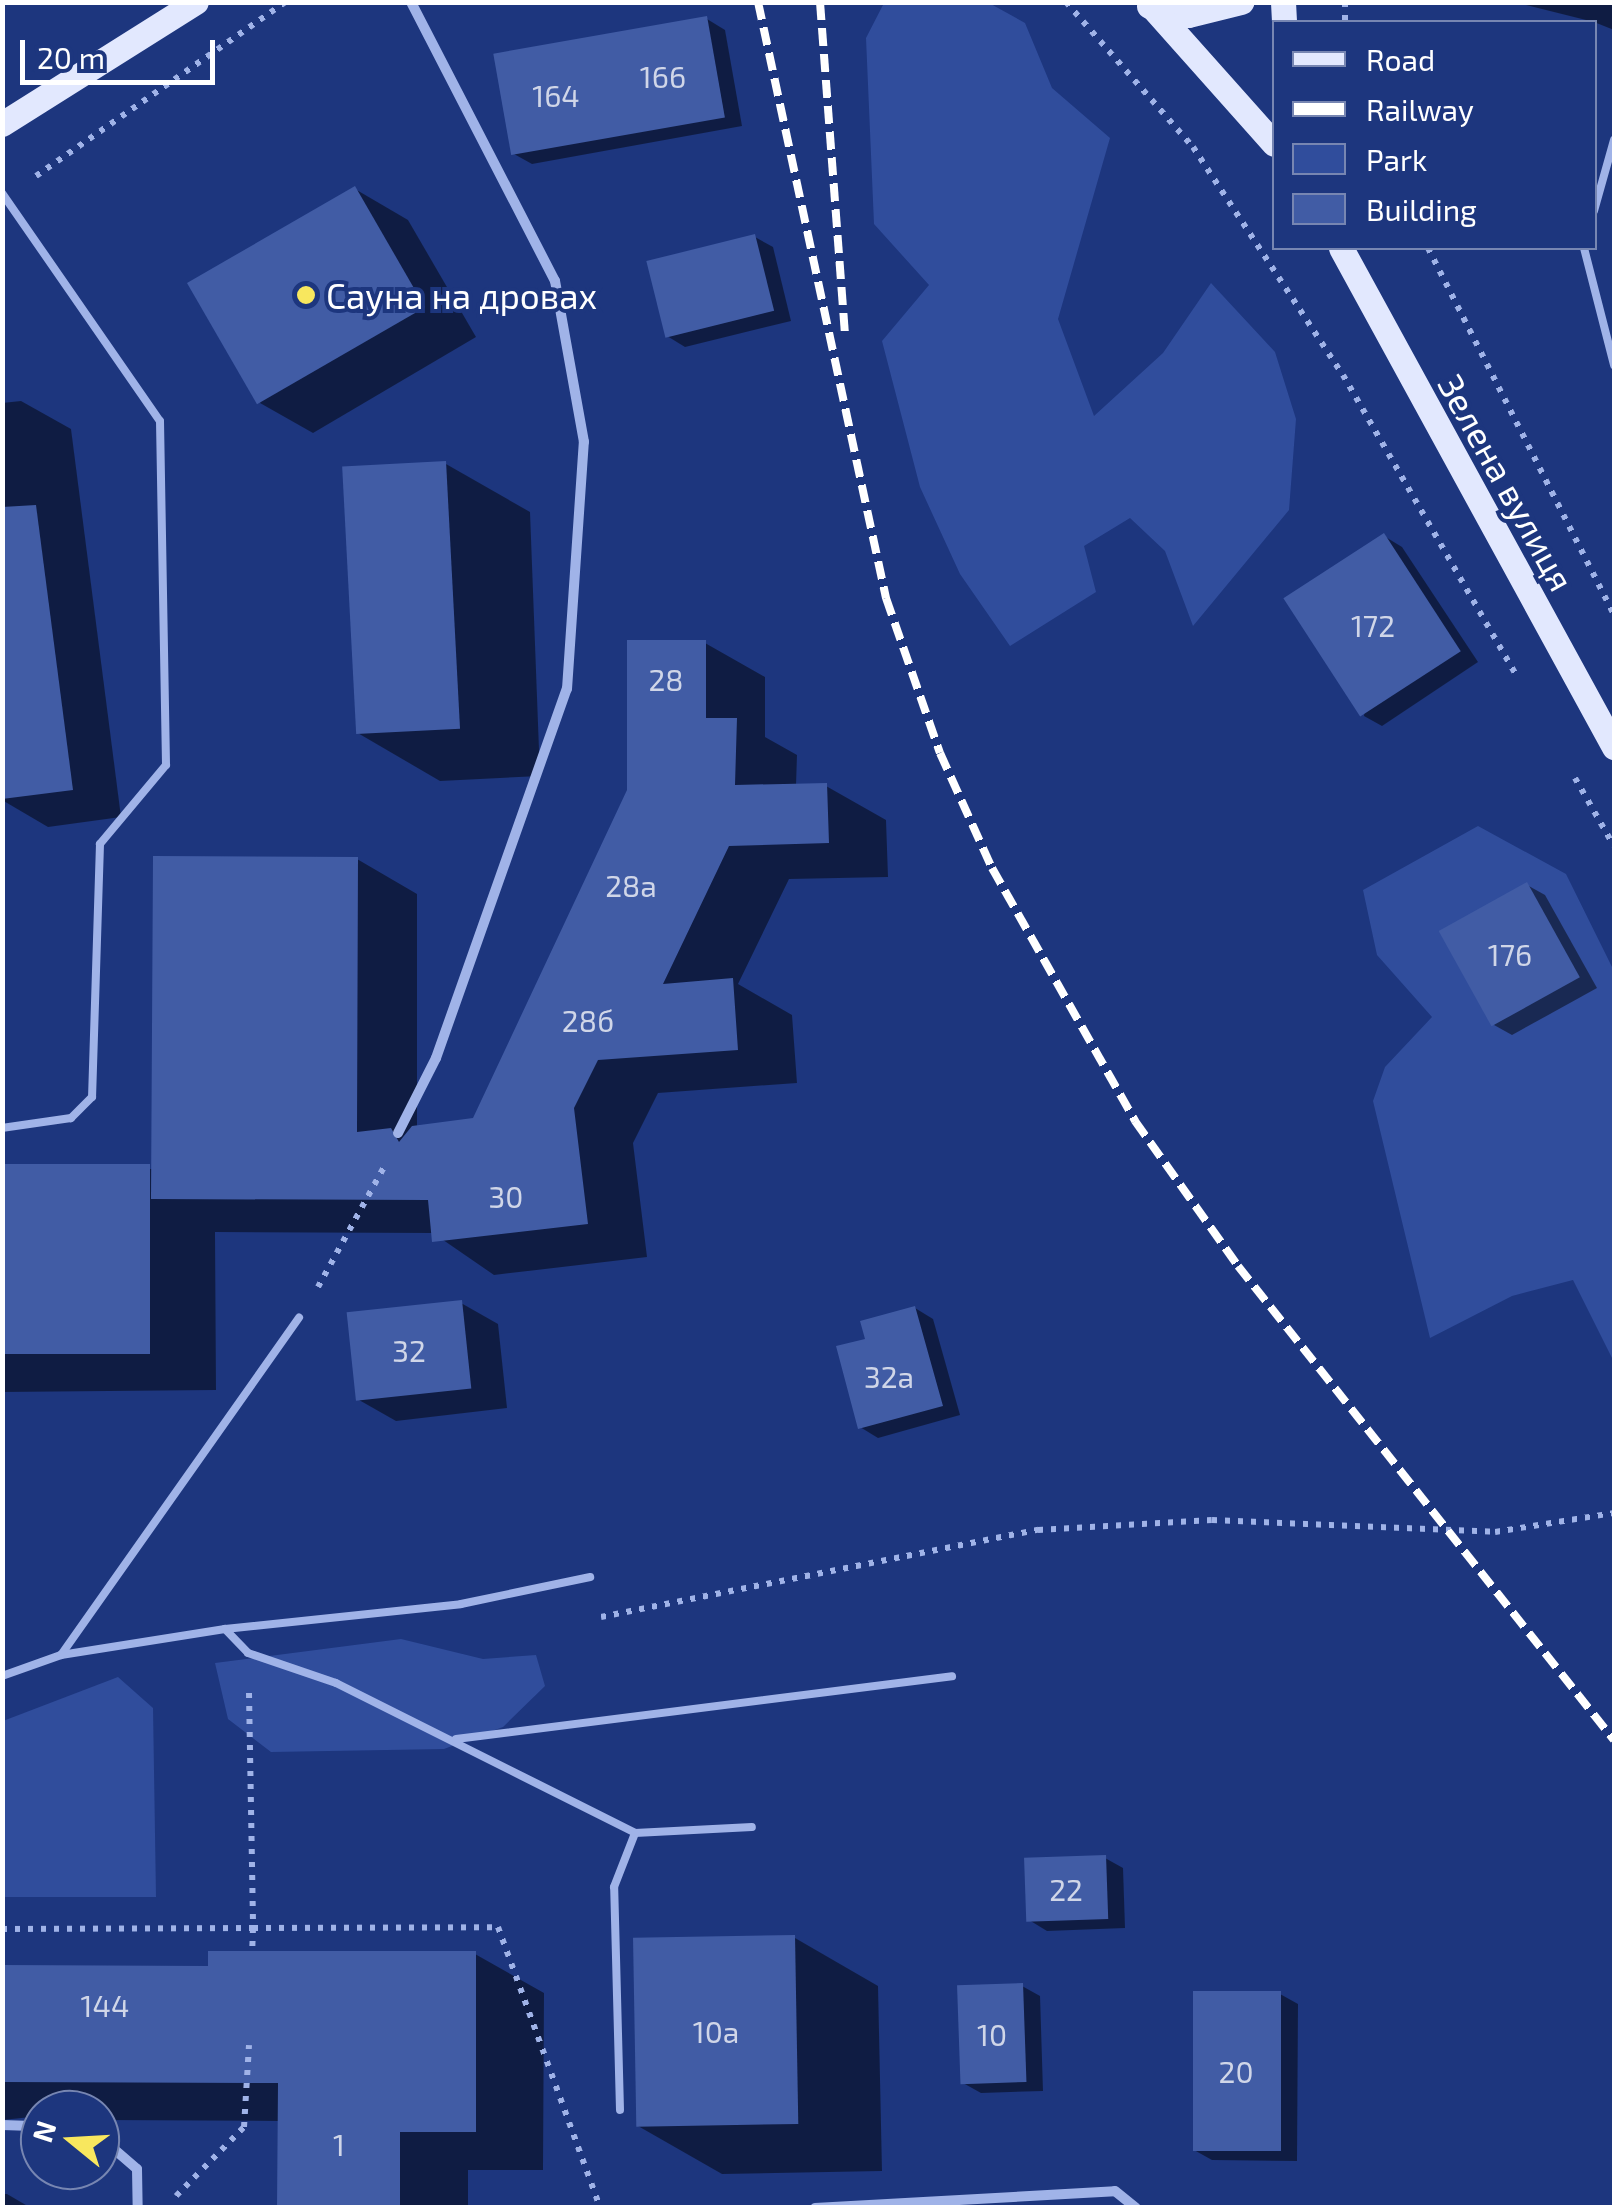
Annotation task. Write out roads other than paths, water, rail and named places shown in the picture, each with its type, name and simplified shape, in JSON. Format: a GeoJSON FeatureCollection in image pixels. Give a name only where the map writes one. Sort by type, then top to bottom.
{"type":"FeatureCollection","features":[{"type":"Feature","properties":{"kind":"main road"},"geometry":{"type":"LineString","coordinates":[[2,124],[196,2]]}},
{"type":"Feature","properties":{"kind":"main road"},"geometry":{"type":"LineString","coordinates":[[1148,5],[1188,16],[1241,2]]}},
{"type":"Feature","properties":{"kind":"main road"},"geometry":{"type":"LineString","coordinates":[[1148,5],[1272,142]]}},
{"type":"Feature","properties":{"kind":"main road","name":"Зелена вулиця"},"geometry":{"type":"LineString","coordinates":[[1343,250],[1614,747]]}},
{"type":"Feature","properties":{"kind":"street"},"geometry":{"type":"LineString","coordinates":[[398,1133],[436,1058],[567,689],[584,442],[555,281],[411,2]]}},
{"type":"Feature","properties":{"kind":"street"},"geometry":{"type":"LineString","coordinates":[[120,2154],[137,2169],[138,2208]]}},
{"type":"Feature","properties":{"kind":"street"},"geometry":{"type":"LineString","coordinates":[[815,2208],[1115,2191],[1136,2208]]}},
{"type":"Feature","properties":{"kind":"lane"},"geometry":{"type":"LineString","coordinates":[[1597,200],[1614,140]]}},
{"type":"Feature","properties":{"kind":"lane"},"geometry":{"type":"LineString","coordinates":[[2,209],[4,195]]}},
{"type":"Feature","properties":{"kind":"lane"},"geometry":{"type":"LineString","coordinates":[[2,1128],[71,1118],[92,1096],[100,844],[166,766],[160,421],[4,195]]}},
{"type":"Feature","properties":{"kind":"lane"},"geometry":{"type":"LineString","coordinates":[[1585,250],[1614,364]]}},
{"type":"Feature","properties":{"kind":"lane"},"geometry":{"type":"LineString","coordinates":[[61,1655],[299,1317]]}},
{"type":"Feature","properties":{"kind":"lane"},"geometry":{"type":"LineString","coordinates":[[2,1676],[61,1655],[225,1629],[507,1595],[590,1578]]}},
{"type":"Feature","properties":{"kind":"lane"},"geometry":{"type":"LineString","coordinates":[[225,1629],[248,1652],[454,1739],[636,1833],[752,1827]]}},
{"type":"Feature","properties":{"kind":"lane"},"geometry":{"type":"LineString","coordinates":[[454,1739],[952,1676]]}},
{"type":"Feature","properties":{"kind":"lane"},"geometry":{"type":"LineString","coordinates":[[620,2110],[614,1886],[636,1833]]}},
{"type":"Feature","properties":{"kind":"railway"},"geometry":{"type":"LineString","coordinates":[[758,2],[886,598],[940,753],[992,868],[1135,1121],[1238,1266],[1614,1740]]}},
{"type":"Feature","properties":{"kind":"railway"},"geometry":{"type":"LineString","coordinates":[[820,2],[845,336]]}},
{"type":"Feature","properties":{"kind":"place","name":"Сауна на дровах"},"geometry":{"type":"Point","coordinates":[306,295]}}]}
